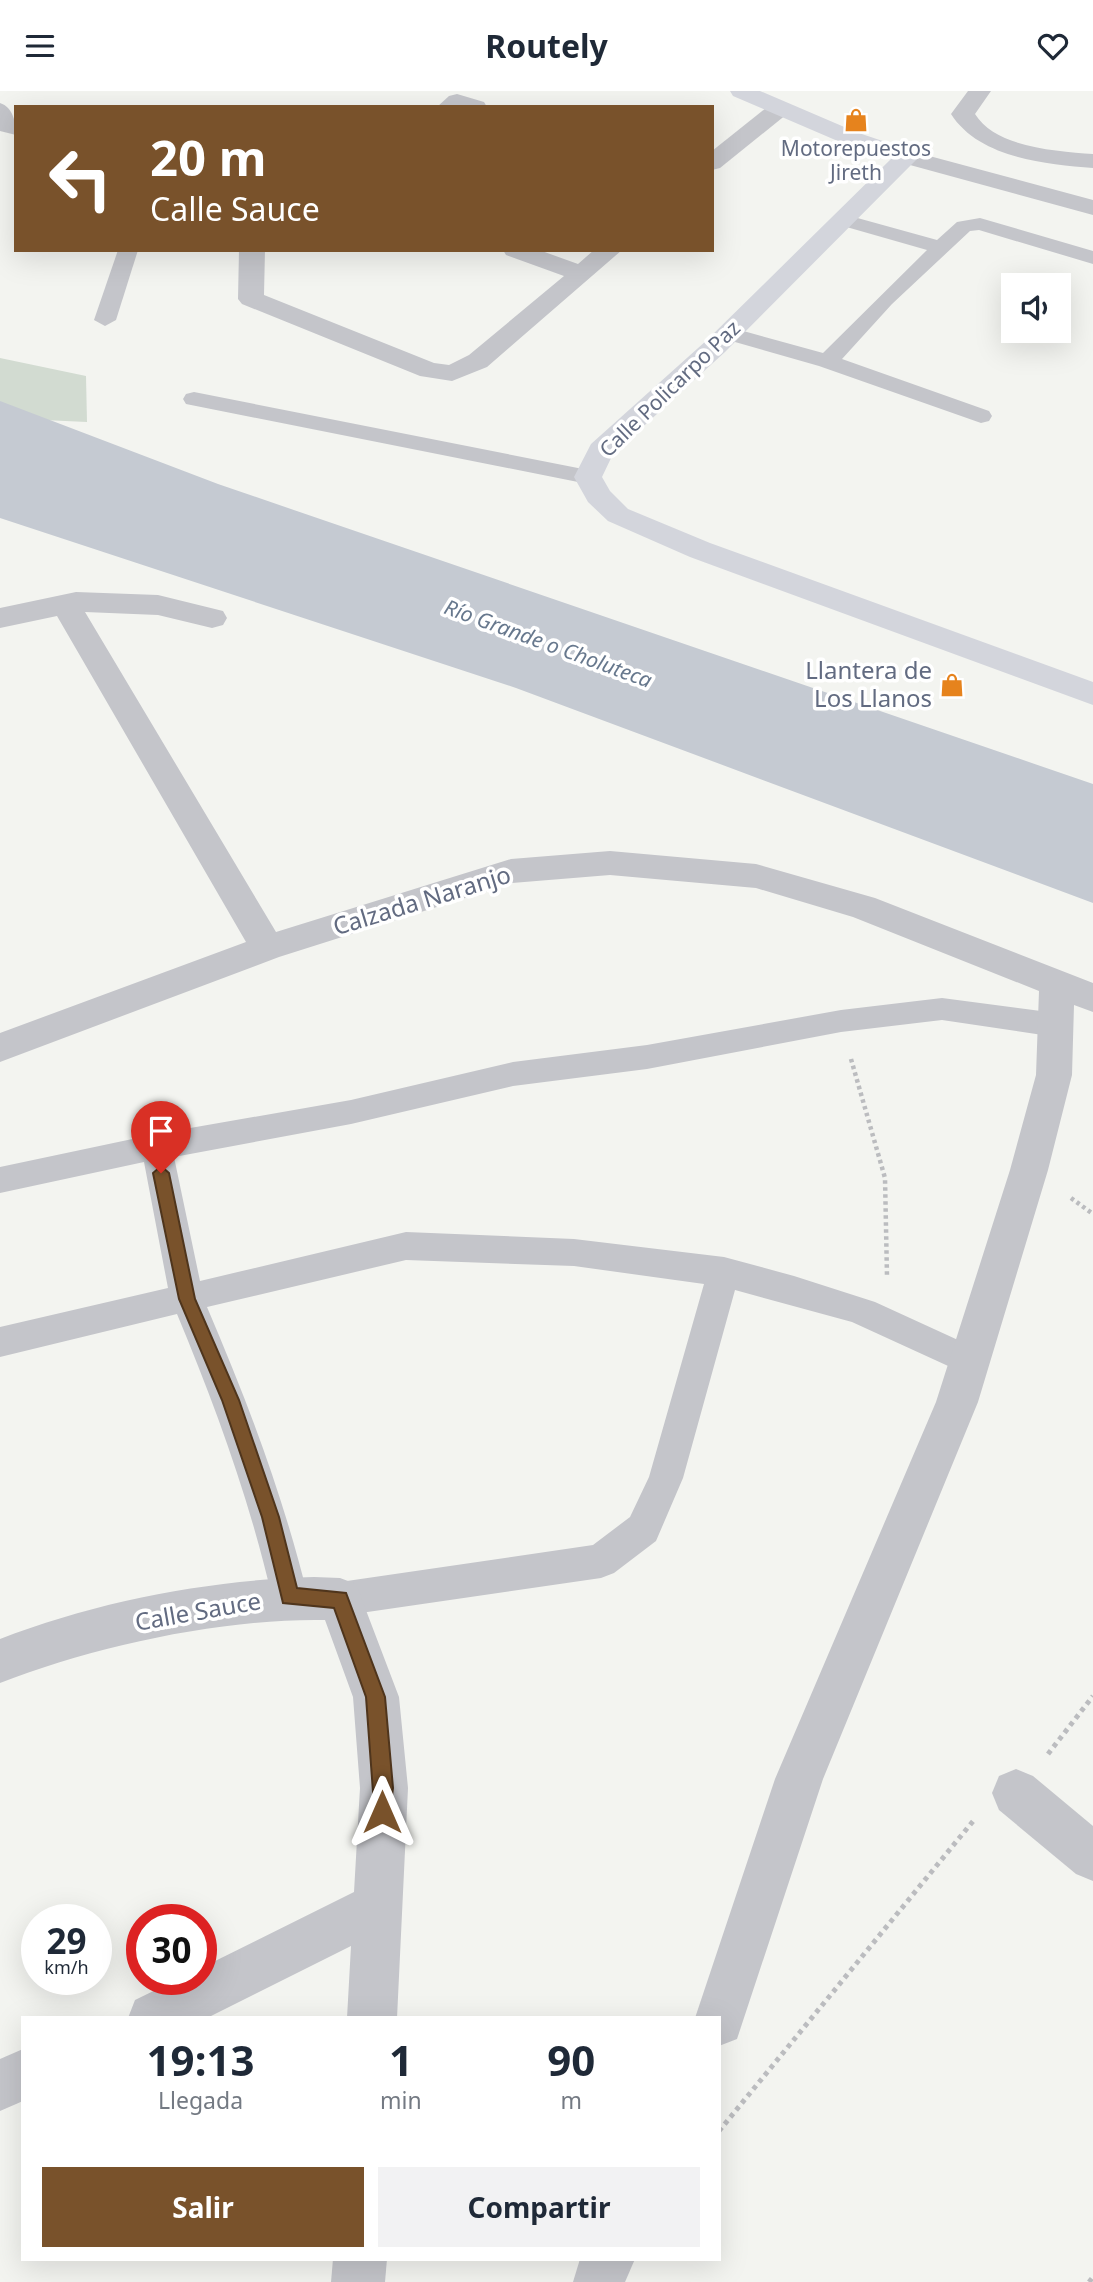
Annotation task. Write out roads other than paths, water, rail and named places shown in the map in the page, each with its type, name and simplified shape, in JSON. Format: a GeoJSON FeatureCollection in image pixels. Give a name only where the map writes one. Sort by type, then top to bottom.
{"type":"FeatureCollection","features":[{"type":"Feature","properties":{"kind":"street"},"geometry":{"type":"LineString","coordinates":[[741,91],[779,109],[907,157],[1093,208]]}},
{"type":"Feature","properties":{"kind":"street"},"geometry":{"type":"LineString","coordinates":[[980,91],[965,107],[965,121],[1008,145],[1041,155],[1093,161]]}},
{"type":"Feature","properties":{"kind":"street"},"geometry":{"type":"LineString","coordinates":[[451,105],[457,101],[470,105]]}},
{"type":"Feature","properties":{"kind":"street"},"geometry":{"type":"LineString","coordinates":[[714,161],[779,109]]}},
{"type":"Feature","properties":{"kind":"street"},"geometry":{"type":"LineString","coordinates":[[980,176],[1008,145]]}},
{"type":"Feature","properties":{"kind":"street"},"geometry":{"type":"LineString","coordinates":[[1015,186],[1041,155]]}},
{"type":"Feature","properties":{"kind":"street","name":"Calle Policarpo Paz"},"geometry":{"type":"LineString","coordinates":[[907,157],[729,333],[601,450],[588,477],[598,496],[618,516],[700,550],[1093,694]]}},
{"type":"Feature","properties":{"kind":"street"},"geometry":{"type":"LineString","coordinates":[[252,252],[251,299],[429,370],[452,373],[478,361],[608,252]]}},
{"type":"Feature","properties":{"kind":"street"},"geometry":{"type":"LineString","coordinates":[[520,252],[582,274]]}},
{"type":"Feature","properties":{"kind":"street"},"geometry":{"type":"LineString","coordinates":[[0,618],[76,602],[158,605],[212,618]]}},
{"type":"Feature","properties":{"kind":"street"},"geometry":{"type":"LineString","coordinates":[[65,604],[267,949]]}},
{"type":"Feature","properties":{"kind":"street","name":"Calzada Naranjo"},"geometry":{"type":"LineString","coordinates":[[0,1048],[267,949],[511,871],[610,863],[756,876],[863,907],[1075,991]]}},
{"type":"Feature","properties":{"kind":"street"},"geometry":{"type":"LineString","coordinates":[[721,2016],[799,1779],[957,1402],[1029,1170],[1054,1075],[1056,1025],[1075,991]]}},
{"type":"Feature","properties":{"kind":"street","name":"Calle Sauce"},"geometry":{"type":"LineString","coordinates":[[0,1661],[48,1641],[218,1605],[290,1597],[340,1599]]}},
{"type":"Feature","properties":{"kind":"street"},"geometry":{"type":"LineString","coordinates":[[340,1599],[376,1697],[384,1788],[372,2016]]}},
{"type":"Feature","properties":{"kind":"street"},"geometry":{"type":"LineString","coordinates":[[1016,1793],[1093,1857]]}},
{"type":"Feature","properties":{"kind":"street"},"geometry":{"type":"LineString","coordinates":[[157,2016],[377,1907]]}},
{"type":"Feature","properties":{"kind":"street"},"geometry":{"type":"LineString","coordinates":[[0,2085],[21,2076]]}},
{"type":"Feature","properties":{"kind":"street"},"geometry":{"type":"LineString","coordinates":[[358,2282],[360,2261]]}},
{"type":"Feature","properties":{"kind":"lane"},"geometry":{"type":"LineString","coordinates":[[843,220],[940,247]]}},
{"type":"Feature","properties":{"kind":"lane"},"geometry":{"type":"LineString","coordinates":[[827,361],[964,226],[980,224],[1093,258]]}},
{"type":"Feature","properties":{"kind":"lane"},"geometry":{"type":"LineString","coordinates":[[105,320],[127,252]]}},
{"type":"Feature","properties":{"kind":"lane"},"geometry":{"type":"LineString","coordinates":[[729,333],[827,361],[981,416]]}},
{"type":"Feature","properties":{"kind":"lane"},"geometry":{"type":"LineString","coordinates":[[194,399],[588,477]]}},
{"type":"Feature","properties":{"kind":"lane"},"geometry":{"type":"LineString","coordinates":[[0,1180],[156,1147],[351,1112],[513,1074],[647,1057],[841,1021],[942,1009],[1056,1025]]}},
{"type":"Feature","properties":{"kind":"lane"},"geometry":{"type":"LineString","coordinates":[[156,1147],[187,1299],[230,1400],[266,1504],[290,1597]]}},
{"type":"Feature","properties":{"kind":"lane"},"geometry":{"type":"LineString","coordinates":[[0,1342],[406,1246],[555,1250],[724,1271],[850,1307],[970,1361]]}},
{"type":"Feature","properties":{"kind":"lane"},"geometry":{"type":"LineString","coordinates":[[340,1599],[601,1562],[643,1529],[666,1478],[724,1271]]}},
{"type":"Feature","properties":{"kind":"water","name":"Río Grande o Choluteca"},"geometry":{"type":"Polygon","coordinates":[[[0,401],[218,484],[1093,784],[1093,903],[516,688],[0,518],[0,401]]]}},
{"type":"Feature","properties":{"kind":"place","name":"Motorepuestos Jireth"},"geometry":{"type":"Point","coordinates":[856,120]}},
{"type":"Feature","properties":{"kind":"place","name":"Llantera de Los Llanos"},"geometry":{"type":"Point","coordinates":[952,685]}}]}
